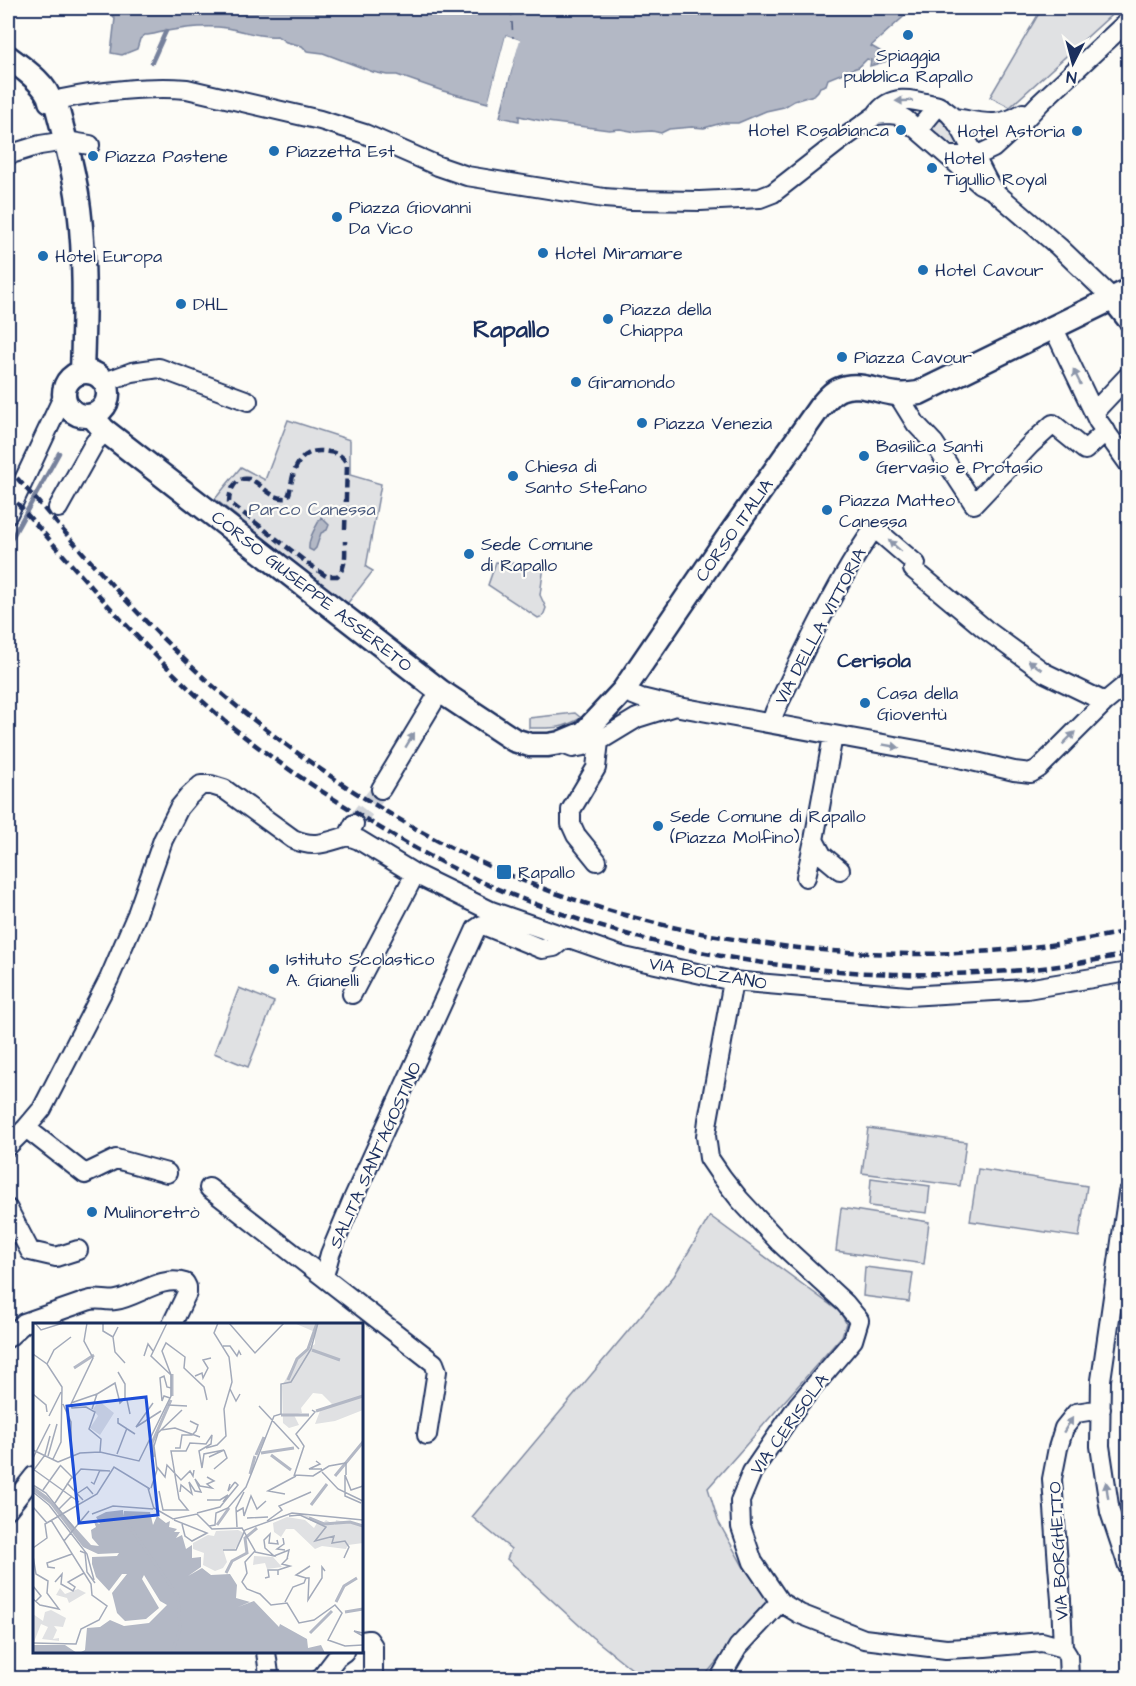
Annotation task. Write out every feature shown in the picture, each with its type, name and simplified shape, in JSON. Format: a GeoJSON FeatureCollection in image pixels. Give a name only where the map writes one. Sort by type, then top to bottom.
{"type":"FeatureCollection","features":[{"type":"Feature","properties":{"kind":"main road"},"geometry":{"type":"LineString","coordinates":[[8,57],[57,94],[77,193],[82,233],[84,333],[82,372]]}},
{"type":"Feature","properties":{"kind":"main road"},"geometry":{"type":"LineString","coordinates":[[898,395],[920,393],[1121,295],[1128,318]]}},
{"type":"Feature","properties":{"kind":"main road"},"geometry":{"type":"LineString","coordinates":[[82,372],[96,374],[104,414],[84,417],[70,411],[63,397],[64,388],[71,376],[82,372]]}},
{"type":"Feature","properties":{"kind":"main road","name":"CORSO ITALIA"},"geometry":{"type":"LineString","coordinates":[[560,743],[600,724],[726,540],[827,399],[840,388],[849,387],[864,387],[898,395]]}},
{"type":"Feature","properties":{"kind":"main road","name":"CORSO GIUSEPPE ASSERETO"},"geometry":{"type":"LineString","coordinates":[[104,414],[440,691],[514,740],[530,745],[560,743]]}},
{"type":"Feature","properties":{"kind":"street"},"geometry":{"type":"LineString","coordinates":[[950,156],[976,156],[993,147],[1128,21]]}},
{"type":"Feature","properties":{"kind":"street"},"geometry":{"type":"LineString","coordinates":[[57,94],[187,89],[320,120],[365,134],[467,176],[604,198],[700,201],[760,198],[773,193],[876,115],[882,106],[891,101],[917,100],[944,108],[954,118],[994,191]]}},
{"type":"Feature","properties":{"kind":"street"},"geometry":{"type":"LineString","coordinates":[[954,118],[992,124],[1001,123],[1011,120],[1040,103]]}},
{"type":"Feature","properties":{"kind":"street"},"geometry":{"type":"LineString","coordinates":[[918,130],[939,106]]}},
{"type":"Feature","properties":{"kind":"street"},"geometry":{"type":"LineString","coordinates":[[876,115],[898,115],[950,156],[980,184],[994,191],[1059,247],[1121,295]]}},
{"type":"Feature","properties":{"kind":"street"},"geometry":{"type":"LineString","coordinates":[[8,155],[40,145],[66,141],[90,145]]}},
{"type":"Feature","properties":{"kind":"street"},"geometry":{"type":"LineString","coordinates":[[1054,329],[1094,412],[1128,463]]}},
{"type":"Feature","properties":{"kind":"street"},"geometry":{"type":"LineString","coordinates":[[58,508],[96,442],[104,414],[132,372],[159,368],[249,401]]}},
{"type":"Feature","properties":{"kind":"street"},"geometry":{"type":"LineString","coordinates":[[1094,412],[1128,376]]}},
{"type":"Feature","properties":{"kind":"street"},"geometry":{"type":"LineString","coordinates":[[898,395],[916,424],[934,443],[974,504],[1053,424],[1085,450],[1106,431]]}},
{"type":"Feature","properties":{"kind":"street"},"geometry":{"type":"LineString","coordinates":[[8,514],[63,397]]}},
{"type":"Feature","properties":{"kind":"street","name":"VIA DELLA VITTORIA"},"geometry":{"type":"LineString","coordinates":[[771,723],[822,617],[872,531],[880,533],[985,629],[1045,673],[1105,702]]}},
{"type":"Feature","properties":{"kind":"street"},"geometry":{"type":"LineString","coordinates":[[623,691],[674,706],[1031,773],[1040,768],[1105,702],[1128,683]]}},
{"type":"Feature","properties":{"kind":"street"},"geometry":{"type":"LineString","coordinates":[[381,789],[440,691]]}},
{"type":"Feature","properties":{"kind":"street"},"geometry":{"type":"LineString","coordinates":[[600,724],[632,720],[674,706]]}},
{"type":"Feature","properties":{"kind":"street"},"geometry":{"type":"LineString","coordinates":[[600,724],[632,720]]}},
{"type":"Feature","properties":{"kind":"street"},"geometry":{"type":"LineString","coordinates":[[597,861],[576,836],[571,824],[571,810],[596,768],[600,724]]}},
{"type":"Feature","properties":{"kind":"street"},"geometry":{"type":"LineString","coordinates":[[806,877],[833,736]]}},
{"type":"Feature","properties":{"kind":"street","name":"VIA BOLZANO"},"geometry":{"type":"LineString","coordinates":[[26,1128],[42,1109],[109,979],[137,914],[163,840],[179,808],[201,785],[224,789],[293,839],[304,844],[319,844],[351,830],[369,846],[415,874],[484,908],[624,957],[733,981],[908,996],[1027,989],[1128,972]]}},
{"type":"Feature","properties":{"kind":"street"},"geometry":{"type":"LineString","coordinates":[[814,840],[822,855],[840,870]]}},
{"type":"Feature","properties":{"kind":"street"},"geometry":{"type":"LineString","coordinates":[[352,994],[415,874]]}},
{"type":"Feature","properties":{"kind":"street","name":"SALITA SANT'AGOSTINO"},"geometry":{"type":"LineString","coordinates":[[324,1276],[330,1254],[353,1199],[476,930],[482,925],[542,949],[554,946],[565,938]]}},
{"type":"Feature","properties":{"kind":"street","name":"VIA CERISOLA"},"geometry":{"type":"LineString","coordinates":[[733,981],[708,1120],[706,1136],[710,1158],[748,1209],[780,1243],[845,1303],[859,1320],[853,1340],[798,1405],[752,1472],[740,1501],[741,1527],[753,1562],[780,1602],[800,1614],[864,1639],[946,1649],[1042,1642],[1063,1648]]}},
{"type":"Feature","properties":{"kind":"street"},"geometry":{"type":"LineString","coordinates":[[8,1146],[26,1128],[86,1174],[116,1159],[166,1173]]}},
{"type":"Feature","properties":{"kind":"street"},"geometry":{"type":"LineString","coordinates":[[209,1188],[434,1363],[437,1371],[427,1435]]}},
{"type":"Feature","properties":{"kind":"street"},"geometry":{"type":"LineString","coordinates":[[1128,1193],[1101,1380],[1100,1446],[1110,1512],[1128,1566]]}},
{"type":"Feature","properties":{"kind":"street"},"geometry":{"type":"LineString","coordinates":[[8,1209],[30,1251],[56,1257],[78,1250]]}},
{"type":"Feature","properties":{"kind":"street"},"geometry":{"type":"LineString","coordinates":[[8,1338],[24,1323],[87,1301],[97,1299],[112,1301],[163,1282],[176,1280],[185,1283],[187,1293],[172,1323]]}},
{"type":"Feature","properties":{"kind":"street","name":"VIA BORGHETTO"},"geometry":{"type":"LineString","coordinates":[[1063,1648],[1052,1479],[1064,1428],[1076,1413],[1101,1409]]}},
{"type":"Feature","properties":{"kind":"street"},"geometry":{"type":"LineString","coordinates":[[8,1509],[33,1477]]}},
{"type":"Feature","properties":{"kind":"street"},"geometry":{"type":"LineString","coordinates":[[720,1678],[738,1647],[780,1602]]}},
{"type":"Feature","properties":{"kind":"street"},"geometry":{"type":"LineString","coordinates":[[363,1641],[369,1640],[373,1646],[373,1678]]}},
{"type":"Feature","properties":{"kind":"street"},"geometry":{"type":"LineString","coordinates":[[1063,1648],[1068,1656],[1069,1678]]}},
{"type":"Feature","properties":{"kind":"street"},"geometry":{"type":"LineString","coordinates":[[266,1653],[271,1678]]}},
{"type":"Feature","properties":{"kind":"street"},"geometry":{"type":"LineString","coordinates":[[321,1678],[343,1653]]}},
{"type":"Feature","properties":{"kind":"green space"},"geometry":{"type":"Polygon","coordinates":[[[1042,8],[1119,8],[1010,107],[990,97],[1042,8]]]}},
{"type":"Feature","properties":{"kind":"green space"},"geometry":{"type":"Polygon","coordinates":[[[940,120],[960,141],[959,151],[953,151],[931,130],[933,123],[940,120]]]}},
{"type":"Feature","properties":{"kind":"green space","name":"Parco Canessa"},"geometry":{"type":"Polygon","coordinates":[[[288,420],[350,440],[350,475],[381,484],[366,567],[373,571],[347,604],[215,499],[241,467],[265,480],[288,420]]]}},
{"type":"Feature","properties":{"kind":"green space"},"geometry":{"type":"Polygon","coordinates":[[[496,562],[544,566],[540,595],[546,608],[543,616],[538,618],[488,585],[496,562]]]}},
{"type":"Feature","properties":{"kind":"green space"},"geometry":{"type":"Polygon","coordinates":[[[575,713],[581,718],[567,725],[556,728],[529,728],[529,718],[575,713]]]}},
{"type":"Feature","properties":{"kind":"green space"},"geometry":{"type":"Polygon","coordinates":[[[239,988],[274,1002],[248,1067],[214,1053],[239,988]]]}},
{"type":"Feature","properties":{"kind":"green space"},"geometry":{"type":"Polygon","coordinates":[[[868,1128],[966,1142],[960,1186],[862,1173],[868,1128]]]}},
{"type":"Feature","properties":{"kind":"green space"},"geometry":{"type":"Polygon","coordinates":[[[978,1169],[1087,1186],[1079,1237],[970,1221],[978,1169]]]}},
{"type":"Feature","properties":{"kind":"green space"},"geometry":{"type":"Polygon","coordinates":[[[871,1178],[930,1186],[927,1213],[869,1206],[871,1178]]]}},
{"type":"Feature","properties":{"kind":"green space"},"geometry":{"type":"Polygon","coordinates":[[[841,1208],[929,1222],[924,1264],[836,1251],[841,1208]]]}},
{"type":"Feature","properties":{"kind":"green space"},"geometry":{"type":"Polygon","coordinates":[[[710,1216],[840,1312],[846,1323],[842,1336],[708,1488],[718,1521],[743,1566],[766,1596],[766,1602],[703,1678],[643,1678],[592,1637],[507,1559],[511,1549],[472,1517],[674,1276],[710,1216]]]}},
{"type":"Feature","properties":{"kind":"green space"},"geometry":{"type":"Polygon","coordinates":[[[865,1267],[913,1273],[909,1302],[863,1296],[865,1267]]]}},
{"type":"Feature","properties":{"kind":"shaded area"},"geometry":{"type":"Polygon","coordinates":[[[96,8],[907,8],[910,11],[871,46],[894,59],[870,66],[871,60],[867,59],[859,67],[828,79],[826,85],[820,87],[814,95],[738,123],[722,123],[704,128],[669,129],[661,133],[609,130],[519,116],[519,121],[500,117],[519,40],[506,35],[488,103],[397,75],[373,72],[323,53],[307,51],[302,46],[286,42],[277,36],[262,36],[225,28],[192,28],[145,35],[140,39],[137,49],[122,55],[111,53],[115,18],[111,14],[100,14],[96,8]]]}},
{"type":"Feature","properties":{"kind":"shaded area"},"geometry":{"type":"Polygon","coordinates":[[[321,517],[329,525],[327,530],[321,533],[313,551],[309,549],[310,541],[321,517]]]}},
{"type":"Feature","properties":{"kind":"pier"},"geometry":{"type":"Polygon","coordinates":[[[506,35],[520,40],[501,107],[498,107],[516,42],[508,39],[491,104],[488,103],[506,35]]]}},
{"type":"Feature","properties":{"kind":"waterway"},"geometry":{"type":"LineString","coordinates":[[152,62],[166,31]]}},
{"type":"Feature","properties":{"kind":"waterway"},"geometry":{"type":"LineString","coordinates":[[8,545],[59,453]]}},
{"type":"Feature","properties":{"kind":"ferry route"},"geometry":{"type":"LineString","coordinates":[[511,8],[513,38]]}},
{"type":"Feature","properties":{"kind":"tunnel"},"geometry":{"type":"LineString","coordinates":[[354,824],[381,789]]}},
{"type":"Feature","properties":{"kind":"railway"},"geometry":{"type":"LineString","coordinates":[[345,529],[347,465],[342,457],[335,453],[314,451],[304,457],[296,466],[287,498],[271,494],[249,479],[237,482],[230,494],[229,502],[326,576],[337,576],[340,572],[345,560],[345,541]]}},
{"type":"Feature","properties":{"kind":"railway"},"geometry":{"type":"LineString","coordinates":[[8,468],[94,566],[154,629],[185,660],[250,717],[279,740],[371,802],[435,839],[502,872],[575,900],[652,922],[731,939],[811,949],[892,954],[972,952],[1051,945],[1128,931]]}},
{"type":"Feature","properties":{"kind":"railway"},"geometry":{"type":"LineString","coordinates":[[8,493],[167,667],[241,734],[306,781],[393,836],[450,867],[510,894],[636,937],[701,952],[833,971],[900,974],[966,973],[1045,968],[1128,954]]}},
{"type":"Feature","properties":{"kind":"place","name":"Spiaggia pubblica Rapallo"},"geometry":{"type":"Point","coordinates":[908,35]}},
{"type":"Feature","properties":{"kind":"place","name":"Hotel Rosabianca"},"geometry":{"type":"Point","coordinates":[901,130]}},
{"type":"Feature","properties":{"kind":"place","name":"Hotel Astoria"},"geometry":{"type":"Point","coordinates":[1077,131]}},
{"type":"Feature","properties":{"kind":"place","name":"Piazzetta Est"},"geometry":{"type":"Point","coordinates":[274,151]}},
{"type":"Feature","properties":{"kind":"place","name":"Piazza Pastene"},"geometry":{"type":"Point","coordinates":[93,156]}},
{"type":"Feature","properties":{"kind":"place","name":"Hotel Tigullio Royal"},"geometry":{"type":"Point","coordinates":[932,168]}},
{"type":"Feature","properties":{"kind":"place","name":"Piazza Giovanni Da Vico"},"geometry":{"type":"Point","coordinates":[337,217]}},
{"type":"Feature","properties":{"kind":"place","name":"Hotel Miramare"},"geometry":{"type":"Point","coordinates":[543,253]}},
{"type":"Feature","properties":{"kind":"place","name":"Hotel Europa"},"geometry":{"type":"Point","coordinates":[43,256]}},
{"type":"Feature","properties":{"kind":"place","name":"Hotel Cavour"},"geometry":{"type":"Point","coordinates":[923,270]}},
{"type":"Feature","properties":{"kind":"place","name":"DHL"},"geometry":{"type":"Point","coordinates":[181,304]}},
{"type":"Feature","properties":{"kind":"place","name":"Piazza della Chiappa"},"geometry":{"type":"Point","coordinates":[608,319]}},
{"type":"Feature","properties":{"kind":"place","name":"Piazza Cavour"},"geometry":{"type":"Point","coordinates":[842,357]}},
{"type":"Feature","properties":{"kind":"place","name":"Giramondo"},"geometry":{"type":"Point","coordinates":[576,382]}},
{"type":"Feature","properties":{"kind":"place","name":"Piazza Venezia"},"geometry":{"type":"Point","coordinates":[642,423]}},
{"type":"Feature","properties":{"kind":"place","name":"Basilica Santi Gervasio e Protasio"},"geometry":{"type":"Point","coordinates":[864,456]}},
{"type":"Feature","properties":{"kind":"place","name":"Chiesa di Santo Stefano"},"geometry":{"type":"Point","coordinates":[513,476]}},
{"type":"Feature","properties":{"kind":"place","name":"Piazza Matteo Canessa"},"geometry":{"type":"Point","coordinates":[827,510]}},
{"type":"Feature","properties":{"kind":"place","name":"Sede Comune di Rapallo"},"geometry":{"type":"Point","coordinates":[469,554]}},
{"type":"Feature","properties":{"kind":"place","name":"Casa della Gioventù"},"geometry":{"type":"Point","coordinates":[865,703]}},
{"type":"Feature","properties":{"kind":"place","name":"Sede Comune di Rapallo (Piazza Molfino)"},"geometry":{"type":"Point","coordinates":[658,826]}},
{"type":"Feature","properties":{"kind":"place","name":"Rapallo"},"geometry":{"type":"Point","coordinates":[504,872]}},
{"type":"Feature","properties":{"kind":"place","name":"Istituto Scolastico A. Gianelli"},"geometry":{"type":"Point","coordinates":[274,969]}},
{"type":"Feature","properties":{"kind":"place","name":"Mulinoretrò"},"geometry":{"type":"Point","coordinates":[92,1212]}},
{"type":"Feature","properties":{"kind":"district","name":"Rapallo"},"geometry":{"type":"Point","coordinates":[511,329]}},
{"type":"Feature","properties":{"kind":"district","name":"Cerisola"},"geometry":{"type":"Point","coordinates":[874,660]}}]}
